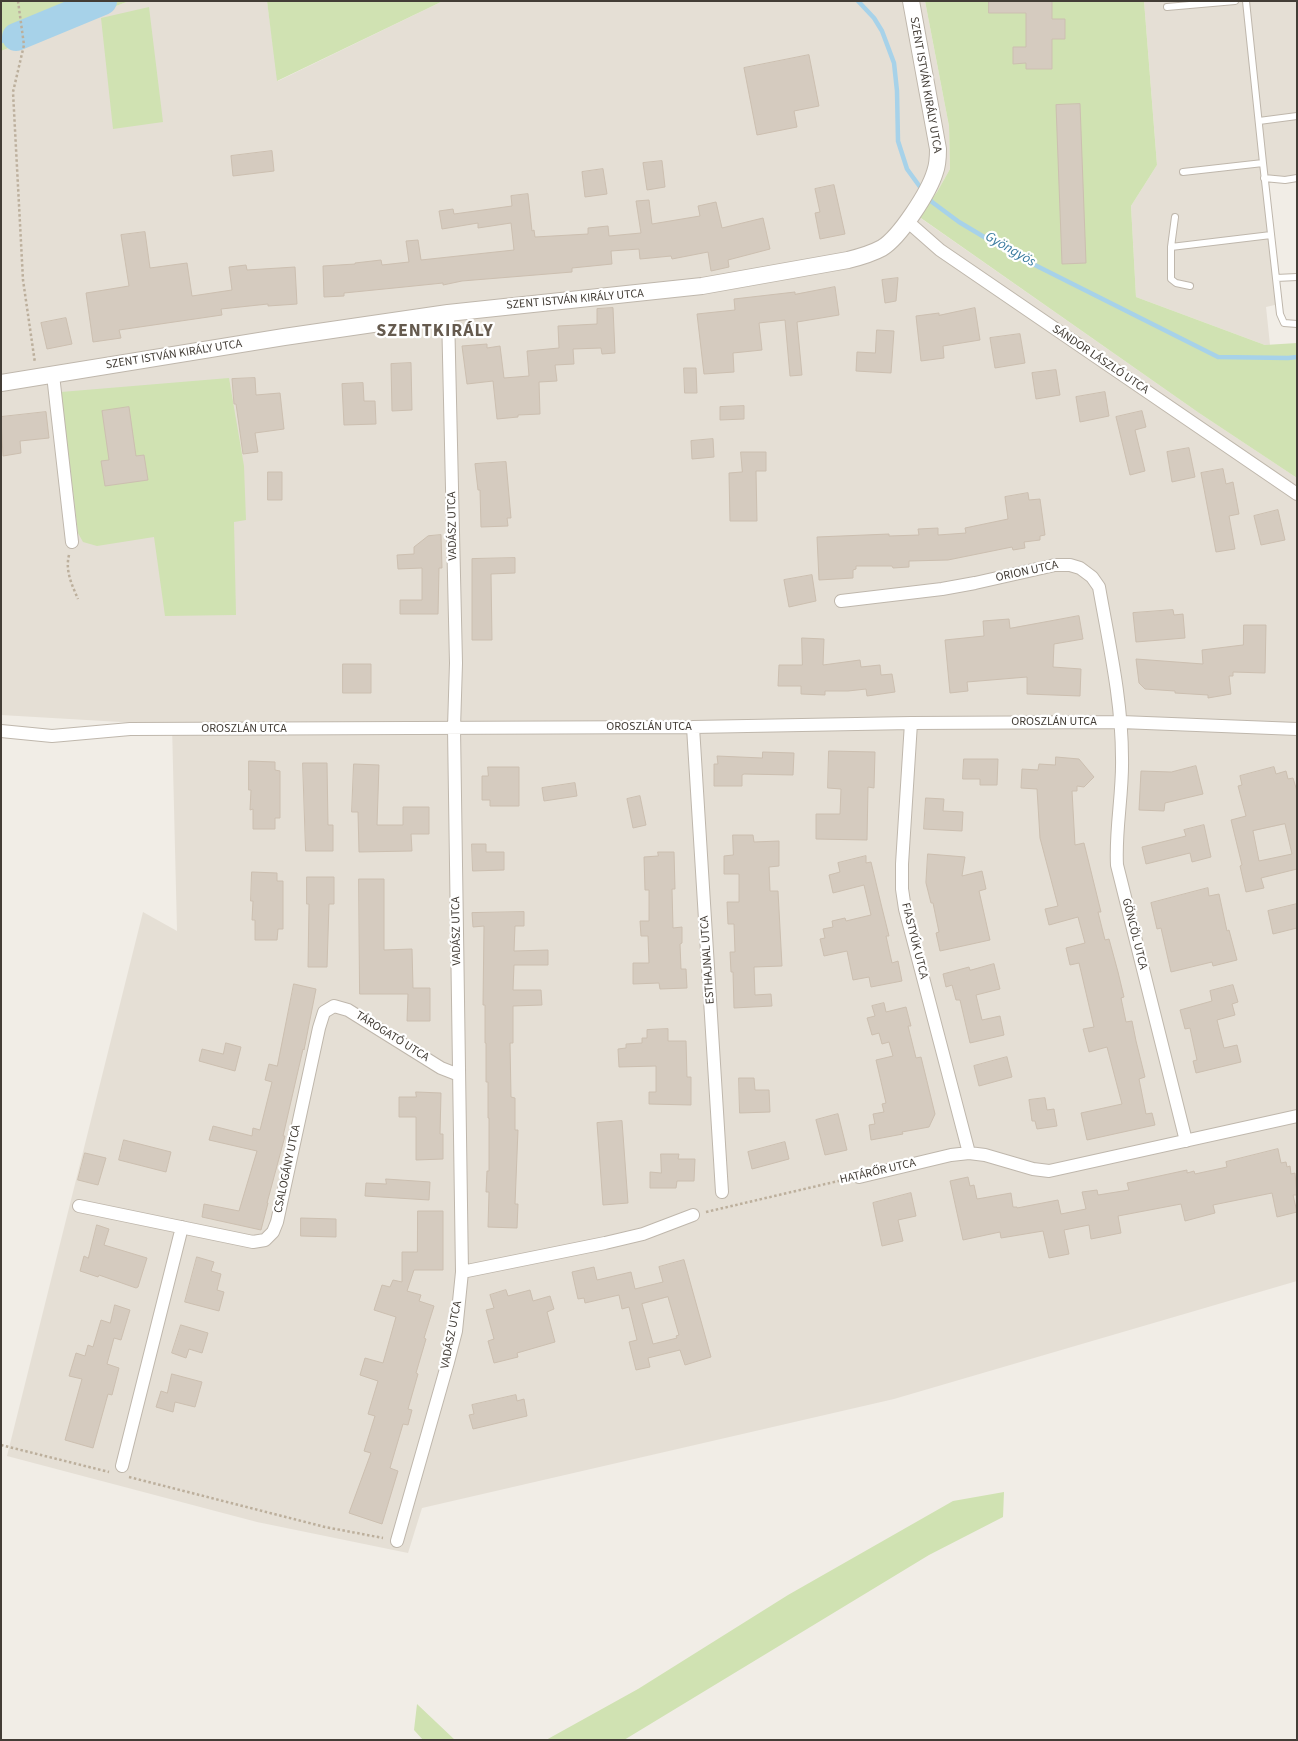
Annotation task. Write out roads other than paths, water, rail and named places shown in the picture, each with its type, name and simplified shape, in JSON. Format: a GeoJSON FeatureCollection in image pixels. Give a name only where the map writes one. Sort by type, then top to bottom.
{"type":"FeatureCollection","features":[{"type":"Feature","properties":{"kind":"street","name":"SZENT ISTVÁN KIRÁLY UTCA"},"geometry":{"type":"LineString","coordinates":[[1,383],[284,337],[448,314],[678,290],[848,260],[866,255],[882,248],[895,236],[930,185],[936,171],[938,148],[910,1]]}},
{"type":"Feature","properties":{"kind":"street","name":"SÁNDOR LÁSZLÓ UTCA"},"geometry":{"type":"LineString","coordinates":[[907,221],[940,250],[1297,494]]}},
{"type":"Feature","properties":{"kind":"street","name":"VADÁSZ UTCA"},"geometry":{"type":"LineString","coordinates":[[397,1540],[456,1331],[462,1272],[454,728],[456,663],[448,314]]}},
{"type":"Feature","properties":{"kind":"street"},"geometry":{"type":"LineString","coordinates":[[45,376],[72,542]]}},
{"type":"Feature","properties":{"kind":"street","name":"ORION UTCA"},"geometry":{"type":"LineString","coordinates":[[841,601],[975,584],[1055,565],[1070,565],[1080,568],[1092,577],[1099,587],[1119,698],[1120,722]]}},
{"type":"Feature","properties":{"kind":"street","name":"OROSZLÁN UTCA"},"geometry":{"type":"LineString","coordinates":[[1,731],[52,736],[130,729],[693,727],[1120,722],[1297,729]]}},
{"type":"Feature","properties":{"kind":"street","name":"GÖNCÖL UTCA"},"geometry":{"type":"LineString","coordinates":[[1120,722],[1122,759],[1116,844],[1117,865],[1186,1141]]}},
{"type":"Feature","properties":{"kind":"street","name":"FIASTYÚK UTCA"},"geometry":{"type":"LineString","coordinates":[[911,723],[902,889],[905,909],[968,1153]]}},
{"type":"Feature","properties":{"kind":"street","name":"ESTHAJNAL UTCA"},"geometry":{"type":"LineString","coordinates":[[693,727],[722,1192]]}},
{"type":"Feature","properties":{"kind":"street","name":"TÁROGATÓ UTCA"},"geometry":{"type":"LineString","coordinates":[[324,1012],[334,1006],[348,1010],[441,1068],[459,1075]]}},
{"type":"Feature","properties":{"kind":"street","name":"CSALOGÁNY UTCA"},"geometry":{"type":"LineString","coordinates":[[79,1206],[253,1242],[265,1240],[273,1232],[324,1012]]}},
{"type":"Feature","properties":{"kind":"street","name":"HATÁRŐR UTCA"},"geometry":{"type":"LineString","coordinates":[[859,1177],[951,1155],[968,1153],[1033,1169],[1049,1171],[1067,1169],[1297,1116]]}},
{"type":"Feature","properties":{"kind":"street"},"geometry":{"type":"LineString","coordinates":[[462,1272],[606,1244],[643,1234],[692,1215]]}},
{"type":"Feature","properties":{"kind":"street"},"geometry":{"type":"LineString","coordinates":[[122,1466],[182,1227]]}},
{"type":"Feature","properties":{"kind":"lane"},"geometry":{"type":"LineString","coordinates":[[1167,7],[1235,1]]}},
{"type":"Feature","properties":{"kind":"lane"},"geometry":{"type":"LineString","coordinates":[[1246,1],[1262,163],[1280,314],[1284,324],[1297,324]]}},
{"type":"Feature","properties":{"kind":"lane"},"geometry":{"type":"LineString","coordinates":[[1258,121],[1297,116]]}},
{"type":"Feature","properties":{"kind":"lane"},"geometry":{"type":"LineString","coordinates":[[1183,172],[1262,163]]}},
{"type":"Feature","properties":{"kind":"lane"},"geometry":{"type":"LineString","coordinates":[[1264,178],[1285,180],[1297,178]]}},
{"type":"Feature","properties":{"kind":"lane"},"geometry":{"type":"LineString","coordinates":[[1175,217],[1171,246],[1171,279],[1176,283],[1190,286]]}},
{"type":"Feature","properties":{"kind":"lane"},"geometry":{"type":"LineString","coordinates":[[1171,246],[1271,235]]}},
{"type":"Feature","properties":{"kind":"lane"},"geometry":{"type":"LineString","coordinates":[[1276,278],[1297,277]]}},
{"type":"Feature","properties":{"kind":"waterway","name":"Gyöngyös"},"geometry":{"type":"LineString","coordinates":[[16,37],[103,1]]}},
{"type":"Feature","properties":{"kind":"waterway","name":"Gyöngyös"},"geometry":{"type":"LineString","coordinates":[[858,1],[874,18],[882,31],[894,63],[897,91],[898,141],[907,169],[923,191]]}},
{"type":"Feature","properties":{"kind":"waterway"},"geometry":{"type":"LineString","coordinates":[[1,41],[16,37]]}},
{"type":"Feature","properties":{"kind":"waterway","name":"Gyöngyös"},"geometry":{"type":"LineString","coordinates":[[928,197],[959,222],[1011,253],[1218,357],[1297,357]]}},
{"type":"Feature","properties":{"kind":"district","name":"SZENTKIRÁLY"},"geometry":{"type":"Point","coordinates":[435,332]}}]}
